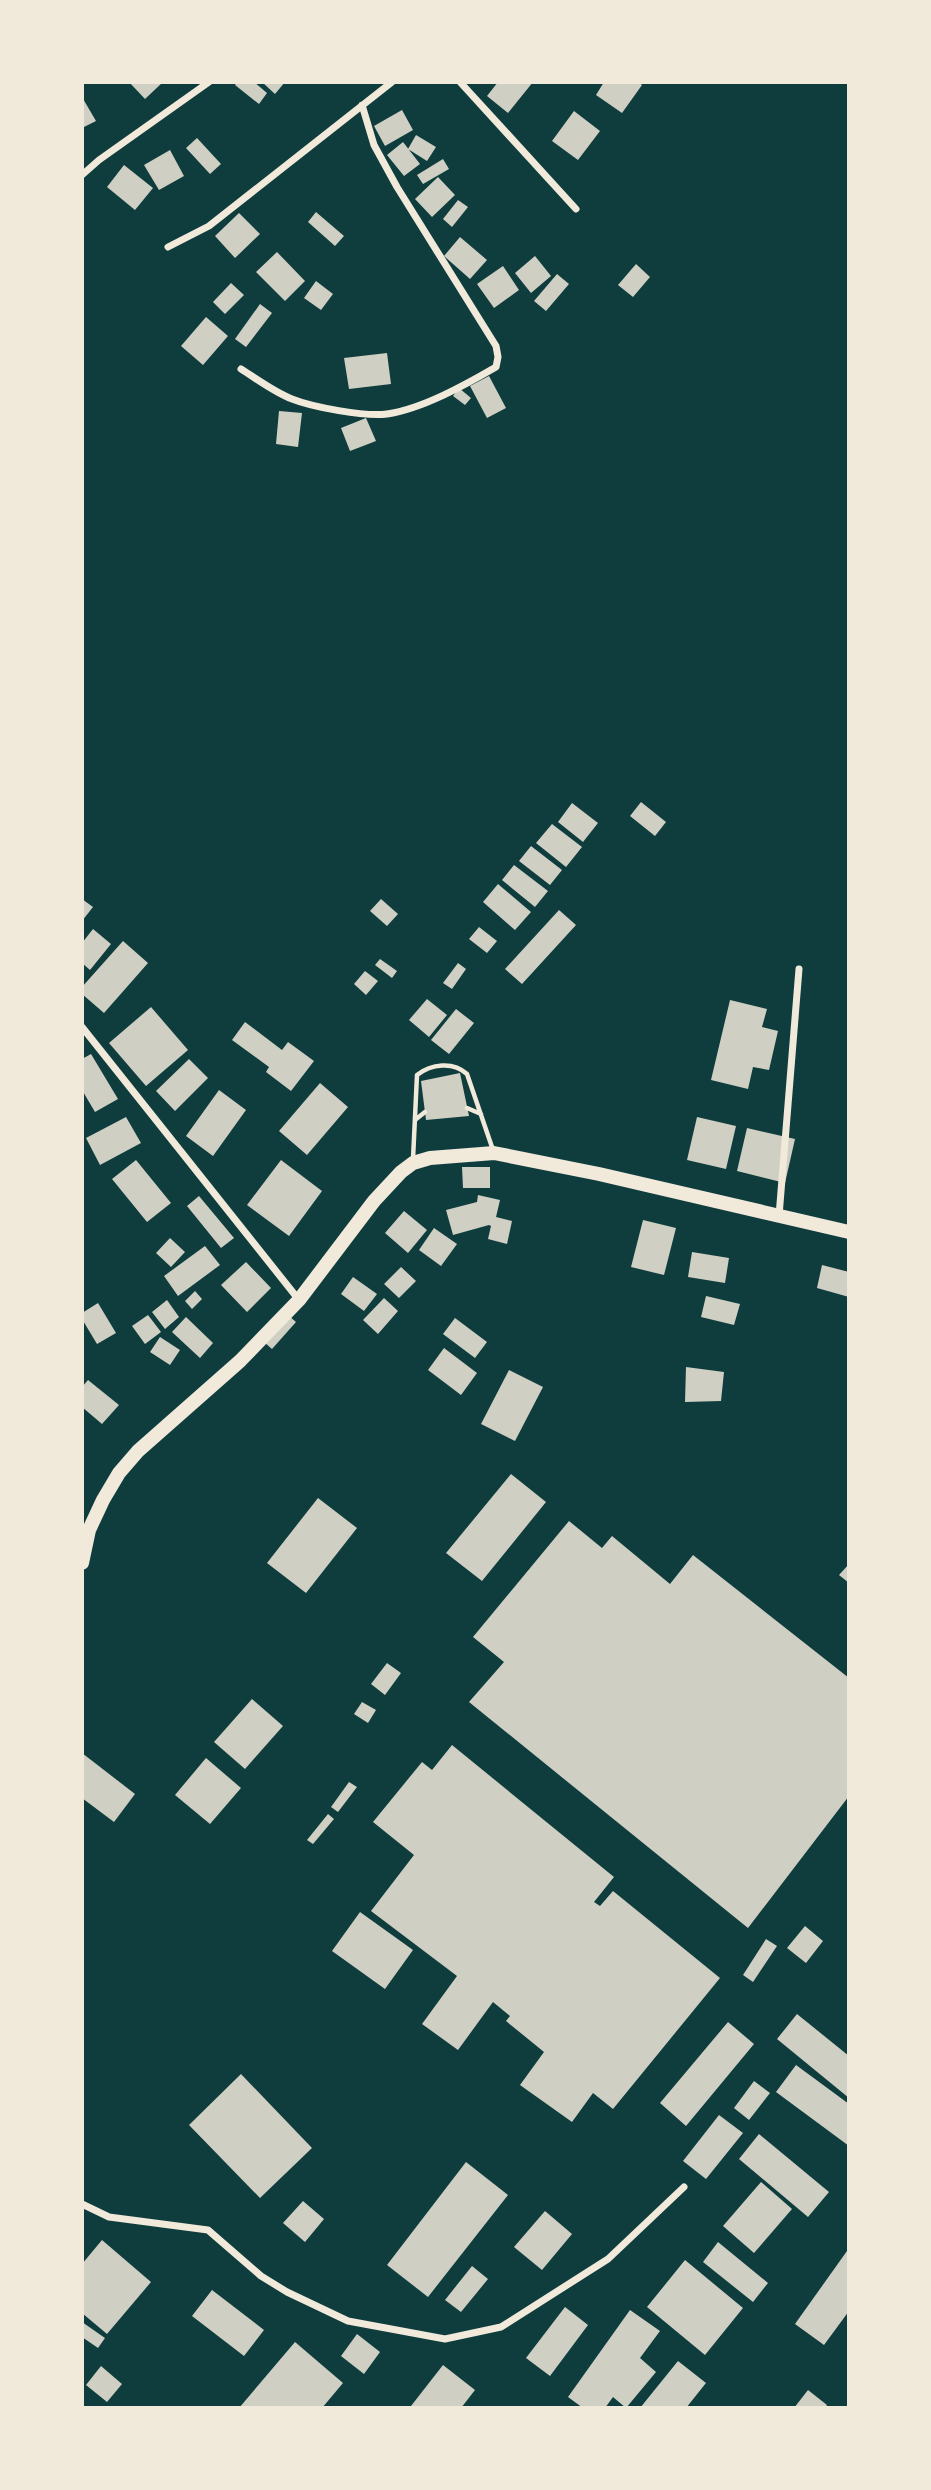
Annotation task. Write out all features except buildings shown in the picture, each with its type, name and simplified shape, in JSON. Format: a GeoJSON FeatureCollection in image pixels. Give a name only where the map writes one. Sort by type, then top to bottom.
{"type":"FeatureCollection","features":[{"type":"Feature","properties":{"kind":"main road"},"geometry":{"type":"LineString","coordinates":[[82,1563],[86,1526],[119,1474],[138,1451],[240,1361],[299,1300],[374,1201],[413,1163],[430,1158],[494,1153],[849,1232]]}},
{"type":"Feature","properties":{"kind":"street"},"geometry":{"type":"LineString","coordinates":[[82,175],[209,82]]}},
{"type":"Feature","properties":{"kind":"street"},"geometry":{"type":"LineString","coordinates":[[168,247],[209,226],[392,82]]}},
{"type":"Feature","properties":{"kind":"street"},"geometry":{"type":"LineString","coordinates":[[460,82],[576,209]]}},
{"type":"Feature","properties":{"kind":"street"},"geometry":{"type":"LineString","coordinates":[[241,369],[290,399],[325,409],[386,414],[419,405],[467,384],[496,367],[496,346],[397,187],[374,145],[362,105]]}},
{"type":"Feature","properties":{"kind":"street"},"geometry":{"type":"LineString","coordinates":[[779,1217],[799,969]]}},
{"type":"Feature","properties":{"kind":"street"},"geometry":{"type":"LineString","coordinates":[[82,1027],[85,1037],[299,1300]]}},
{"type":"Feature","properties":{"kind":"street"},"geometry":{"type":"LineString","coordinates":[[82,2204],[109,2217],[208,2230],[261,2276],[287,2292],[348,2321],[445,2339],[501,2327],[533,2307],[608,2259],[684,2187]]}},
{"type":"Feature","properties":{"kind":"lane"},"geometry":{"type":"LineString","coordinates":[[413,1163],[417,1075],[426,1068],[447,1065],[467,1074],[494,1153]]}},
{"type":"Feature","properties":{"kind":"lane"},"geometry":{"type":"LineString","coordinates":[[467,1108],[481,1114]]}},
{"type":"Feature","properties":{"kind":"lane"},"geometry":{"type":"LineString","coordinates":[[415,1120],[425,1112]]}}]}
